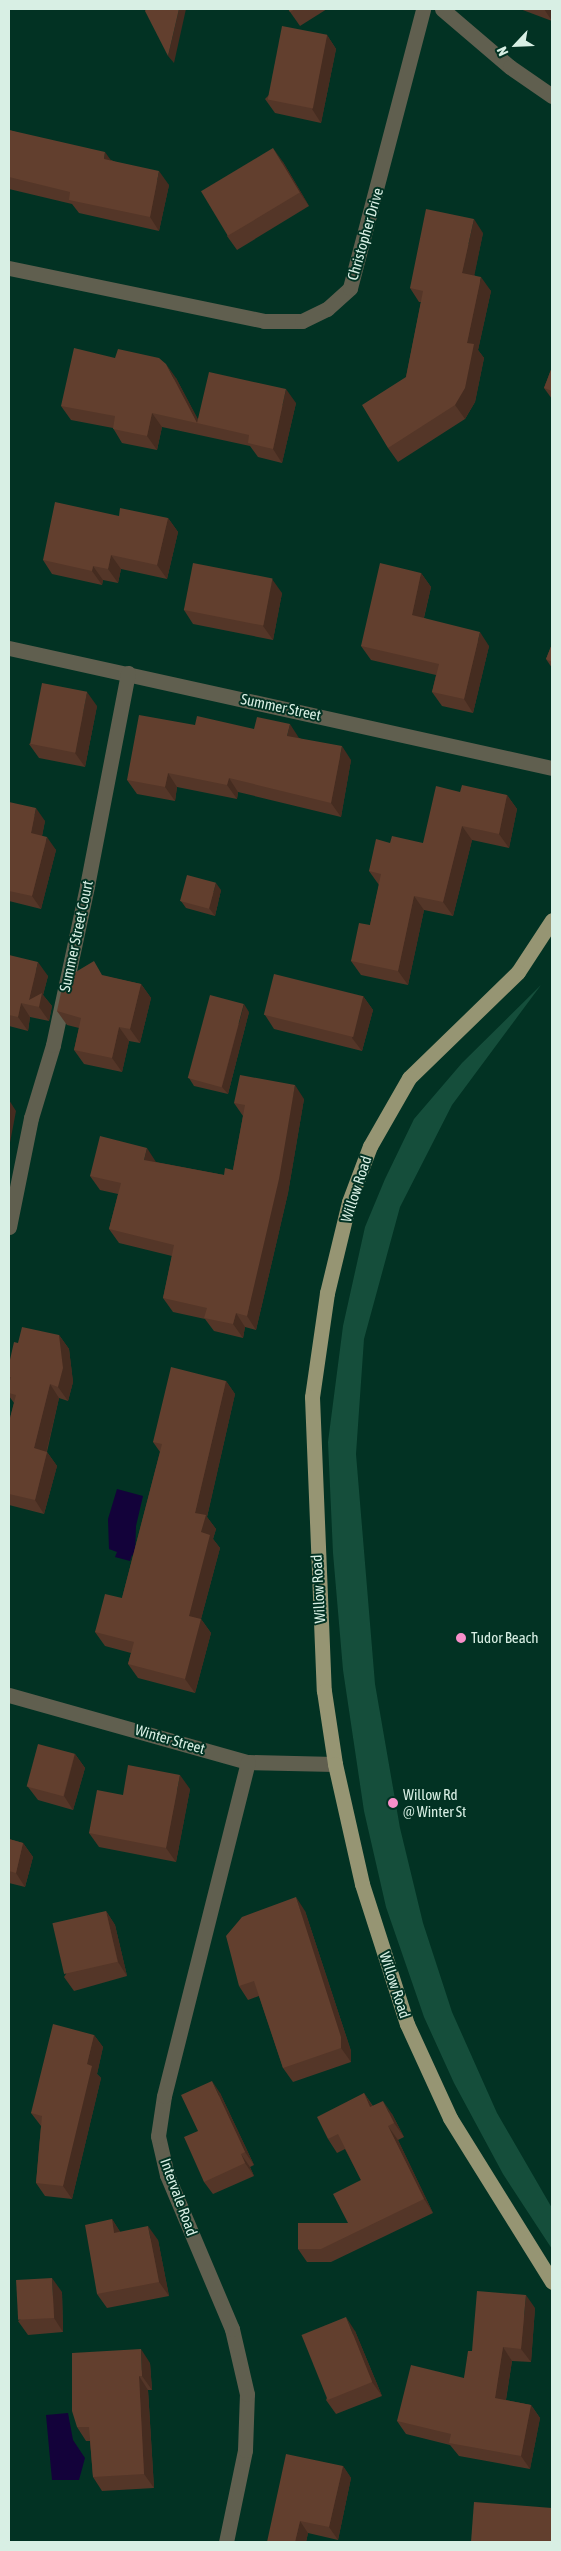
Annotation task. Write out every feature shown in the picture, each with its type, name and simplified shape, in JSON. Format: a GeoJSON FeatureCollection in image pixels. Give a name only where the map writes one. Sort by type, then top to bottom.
{"type":"FeatureCollection","features":[{"type":"Feature","properties":{"kind":"main road","name":"Willow Road"},"geometry":{"type":"LineString","coordinates":[[552,920],[518,972],[409,1078],[370,1146],[349,1202],[327,1293],[312,1397],[324,1691],[335,1764],[362,1884],[407,2024],[450,2118],[552,2282]]}},
{"type":"Feature","properties":{"kind":"street","name":"Christopher Drive"},"geometry":{"type":"LineString","coordinates":[[9,268],[264,321],[302,321],[327,309],[350,288],[423,9]]}},
{"type":"Feature","properties":{"kind":"street"},"geometry":{"type":"LineString","coordinates":[[442,9],[510,67],[552,96]]}},
{"type":"Feature","properties":{"kind":"street","name":"Summer Street"},"geometry":{"type":"LineString","coordinates":[[9,648],[552,768]]}},
{"type":"Feature","properties":{"kind":"street","name":"Summer Street Court"},"geometry":{"type":"LineString","coordinates":[[9,1227],[31,1118],[52,1045],[85,895],[128,673]]}},
{"type":"Feature","properties":{"kind":"street","name":"Winter Street"},"geometry":{"type":"LineString","coordinates":[[9,1695],[248,1762],[335,1764]]}},
{"type":"Feature","properties":{"kind":"street","name":"Intervale Road"},"geometry":{"type":"LineString","coordinates":[[226,2542],[245,2450],[247,2394],[232,2329],[167,2175],[158,2136],[164,2096],[248,1762]]}},
{"type":"Feature","properties":{"kind":"green space"},"geometry":{"type":"Polygon","coordinates":[[[541,985],[452,1105],[400,1207],[364,1339],[356,1454],[375,1684],[400,1828],[423,1923],[452,2012],[497,2113],[552,2208],[552,2249],[503,2174],[454,2083],[424,2017],[386,1907],[364,1811],[343,1670],[333,1553],[328,1442],[343,1326],[365,1227],[385,1179],[414,1119],[462,1063],[541,985]]]}},
{"type":"Feature","properties":{"kind":"shaded area"},"geometry":{"type":"Polygon","coordinates":[[[117,1489],[143,1496],[136,1526],[135,1556],[132,1555],[130,1561],[115,1557],[117,1552],[109,1549],[108,1519],[117,1489]]]}},
{"type":"Feature","properties":{"kind":"shaded area"},"geometry":{"type":"Polygon","coordinates":[[[68,2413],[73,2440],[85,2458],[79,2480],[52,2480],[46,2415],[68,2413]]]}},
{"type":"Feature","properties":{"kind":"building"},"geometry":{"type":"Polygon","coordinates":[[[146,9],[179,9],[168,56],[145,11],[146,9]]]}},
{"type":"Feature","properties":{"kind":"building"},"geometry":{"type":"Polygon","coordinates":[[[282,26],[327,35],[313,108],[268,100],[282,26]]]}},
{"type":"Feature","properties":{"kind":"building"},"geometry":{"type":"Polygon","coordinates":[[[9,130],[105,152],[104,159],[159,171],[150,217],[69,200],[70,192],[9,177],[9,130]]]}},
{"type":"Feature","properties":{"kind":"building"},"geometry":{"type":"Polygon","coordinates":[[[273,148],[300,193],[228,236],[201,191],[273,148]]]}},
{"type":"Feature","properties":{"kind":"building"},"geometry":{"type":"Polygon","coordinates":[[[426,209],[474,219],[462,273],[481,277],[467,343],[474,344],[465,388],[455,405],[388,448],[362,405],[406,377],[423,291],[410,288],[426,209]]]}},
{"type":"Feature","properties":{"kind":"building"},"geometry":{"type":"Polygon","coordinates":[[[74,348],[115,358],[118,349],[159,358],[166,364],[197,423],[152,413],[147,436],[113,429],[115,416],[61,406],[74,348]]]}},
{"type":"Feature","properties":{"kind":"building"},"geometry":{"type":"Polygon","coordinates":[[[552,367],[552,391],[544,388],[552,367]]]}},
{"type":"Feature","properties":{"kind":"building"},"geometry":{"type":"Polygon","coordinates":[[[209,372],[286,389],[273,449],[248,443],[249,435],[197,423],[209,372]]]}},
{"type":"Feature","properties":{"kind":"building"},"geometry":{"type":"Polygon","coordinates":[[[55,502],[119,516],[120,508],[168,518],[157,565],[111,555],[108,569],[93,566],[92,571],[43,560],[55,502]]]}},
{"type":"Feature","properties":{"kind":"building"},"geometry":{"type":"Polygon","coordinates":[[[193,563],[273,578],[263,626],[184,610],[193,563]]]}},
{"type":"Feature","properties":{"kind":"building"},"geometry":{"type":"Polygon","coordinates":[[[380,563],[421,573],[412,615],[480,632],[464,699],[432,692],[439,664],[361,646],[380,563]]]}},
{"type":"Feature","properties":{"kind":"building"},"geometry":{"type":"Polygon","coordinates":[[[552,644],[552,662],[546,659],[552,644]]]}},
{"type":"Feature","properties":{"kind":"building"},"geometry":{"type":"Polygon","coordinates":[[[42,683],[87,692],[75,753],[30,744],[42,683]]]}},
{"type":"Feature","properties":{"kind":"building"},"geometry":{"type":"Polygon","coordinates":[[[139,715],[195,725],[197,716],[254,729],[257,717],[290,724],[287,736],[342,746],[331,803],[229,778],[227,785],[168,773],[165,787],[127,780],[139,715]]]}},
{"type":"Feature","properties":{"kind":"building"},"geometry":{"type":"Polygon","coordinates":[[[462,785],[507,795],[499,834],[462,826],[443,902],[414,896],[398,971],[351,961],[359,923],[370,925],[381,874],[369,871],[376,839],[390,843],[392,836],[423,843],[436,786],[460,792],[462,785]]]}},
{"type":"Feature","properties":{"kind":"building"},"geometry":{"type":"Polygon","coordinates":[[[9,802],[36,808],[31,833],[47,837],[32,896],[9,891],[9,802]]]}},
{"type":"Feature","properties":{"kind":"building"},"geometry":{"type":"Polygon","coordinates":[[[187,875],[216,883],[209,909],[180,901],[187,875]]]}},
{"type":"Feature","properties":{"kind":"building"},"geometry":{"type":"Polygon","coordinates":[[[9,955],[38,962],[29,1000],[42,993],[39,1007],[21,1003],[18,1017],[9,1015],[9,955]]]}},
{"type":"Feature","properties":{"kind":"building"},"geometry":{"type":"Polygon","coordinates":[[[94,961],[102,975],[141,984],[130,1029],[119,1027],[112,1058],[74,1050],[81,1018],[57,1011],[64,979],[94,961]]]}},
{"type":"Feature","properties":{"kind":"building"},"geometry":{"type":"Polygon","coordinates":[[[274,974],[363,996],[353,1037],[264,1015],[274,974]]]}},
{"type":"Feature","properties":{"kind":"building"},"geometry":{"type":"Polygon","coordinates":[[[210,995],[244,1004],[222,1087],[188,1078],[210,995]]]}},
{"type":"Feature","properties":{"kind":"building"},"geometry":{"type":"Polygon","coordinates":[[[240,1075],[295,1085],[279,1179],[247,1316],[236,1313],[233,1324],[204,1318],[207,1308],[163,1298],[174,1245],[109,1229],[121,1183],[90,1176],[100,1136],[147,1148],[144,1160],[224,1175],[225,1168],[233,1170],[245,1105],[234,1103],[240,1075]]]}},
{"type":"Feature","properties":{"kind":"building"},"geometry":{"type":"Polygon","coordinates":[[[22,1327],[59,1335],[63,1368],[58,1387],[50,1384],[34,1448],[47,1452],[35,1500],[9,1494],[9,1422],[16,1395],[9,1393],[11,1377],[9,1377],[9,1364],[14,1342],[18,1343],[22,1327]]]}},
{"type":"Feature","properties":{"kind":"building"},"geometry":{"type":"Polygon","coordinates":[[[171,1367],[226,1381],[195,1513],[206,1515],[201,1532],[210,1535],[189,1616],[201,1619],[185,1679],[128,1664],[134,1642],[95,1632],[105,1594],[122,1598],[162,1444],[153,1442],[171,1367]]]}},
{"type":"Feature","properties":{"kind":"building"},"geometry":{"type":"Polygon","coordinates":[[[38,1744],[75,1754],[63,1796],[27,1787],[38,1744]]]}},
{"type":"Feature","properties":{"kind":"building"},"geometry":{"type":"Polygon","coordinates":[[[128,1765],[180,1775],[166,1848],[89,1833],[97,1790],[123,1795],[128,1765]]]}},
{"type":"Feature","properties":{"kind":"building"},"geometry":{"type":"Polygon","coordinates":[[[9,1839],[23,1843],[16,1873],[9,1871],[9,1839]]]}},
{"type":"Feature","properties":{"kind":"building"},"geometry":{"type":"Polygon","coordinates":[[[296,1897],[341,2037],[341,2048],[283,2068],[254,1981],[239,1986],[226,1936],[242,1917],[296,1897]]]}},
{"type":"Feature","properties":{"kind":"building"},"geometry":{"type":"Polygon","coordinates":[[[106,1911],[118,1962],[64,1974],[52,1923],[106,1911]]]}},
{"type":"Feature","properties":{"kind":"building"},"geometry":{"type":"Polygon","coordinates":[[[53,2024],[94,2035],[87,2064],[92,2066],[63,2186],[36,2183],[42,2116],[31,2113],[53,2024]]]}},
{"type":"Feature","properties":{"kind":"building"},"geometry":{"type":"Polygon","coordinates":[[[212,2081],[245,2152],[241,2154],[245,2163],[204,2182],[184,2137],[198,2131],[181,2095],[212,2081]]]}},
{"type":"Feature","properties":{"kind":"building"},"geometry":{"type":"Polygon","coordinates":[[[364,2093],[370,2107],[383,2101],[394,2123],[388,2126],[424,2199],[321,2249],[298,2249],[298,2223],[348,2223],[333,2194],[361,2180],[338,2134],[328,2139],[317,2117],[364,2093]]]}},
{"type":"Feature","properties":{"kind":"building"},"geometry":{"type":"Polygon","coordinates":[[[112,2219],[114,2233],[148,2226],[159,2282],[97,2294],[85,2225],[112,2219]]]}},
{"type":"Feature","properties":{"kind":"building"},"geometry":{"type":"Polygon","coordinates":[[[52,2278],[54,2318],[18,2320],[16,2280],[52,2278]]]}},
{"type":"Feature","properties":{"kind":"building"},"geometry":{"type":"Polygon","coordinates":[[[477,2291],[526,2295],[521,2349],[503,2347],[495,2398],[531,2405],[521,2456],[449,2443],[451,2434],[397,2421],[411,2365],[464,2378],[468,2351],[472,2351],[477,2291]]]}},
{"type":"Feature","properties":{"kind":"building"},"geometry":{"type":"Polygon","coordinates":[[[346,2317],[372,2382],[328,2400],[301,2335],[346,2317]]]}},
{"type":"Feature","properties":{"kind":"building"},"geometry":{"type":"Polygon","coordinates":[[[141,2349],[142,2376],[139,2376],[144,2474],[93,2477],[89,2427],[77,2427],[72,2411],[72,2353],[141,2349]]]}},
{"type":"Feature","properties":{"kind":"building"},"geometry":{"type":"Polygon","coordinates":[[[286,2454],[343,2466],[329,2527],[300,2521],[295,2542],[267,2542],[286,2454]]]}},
{"type":"Feature","properties":{"kind":"building"},"geometry":{"type":"Polygon","coordinates":[[[474,2502],[552,2508],[552,2542],[471,2542],[474,2502]]]}},
{"type":"Feature","properties":{"kind":"place","name":"Tudor Beach"},"geometry":{"type":"Point","coordinates":[461,1638]}},
{"type":"Feature","properties":{"kind":"place","name":"Willow Rd @ Winter St"},"geometry":{"type":"Point","coordinates":[393,1803]}}]}
